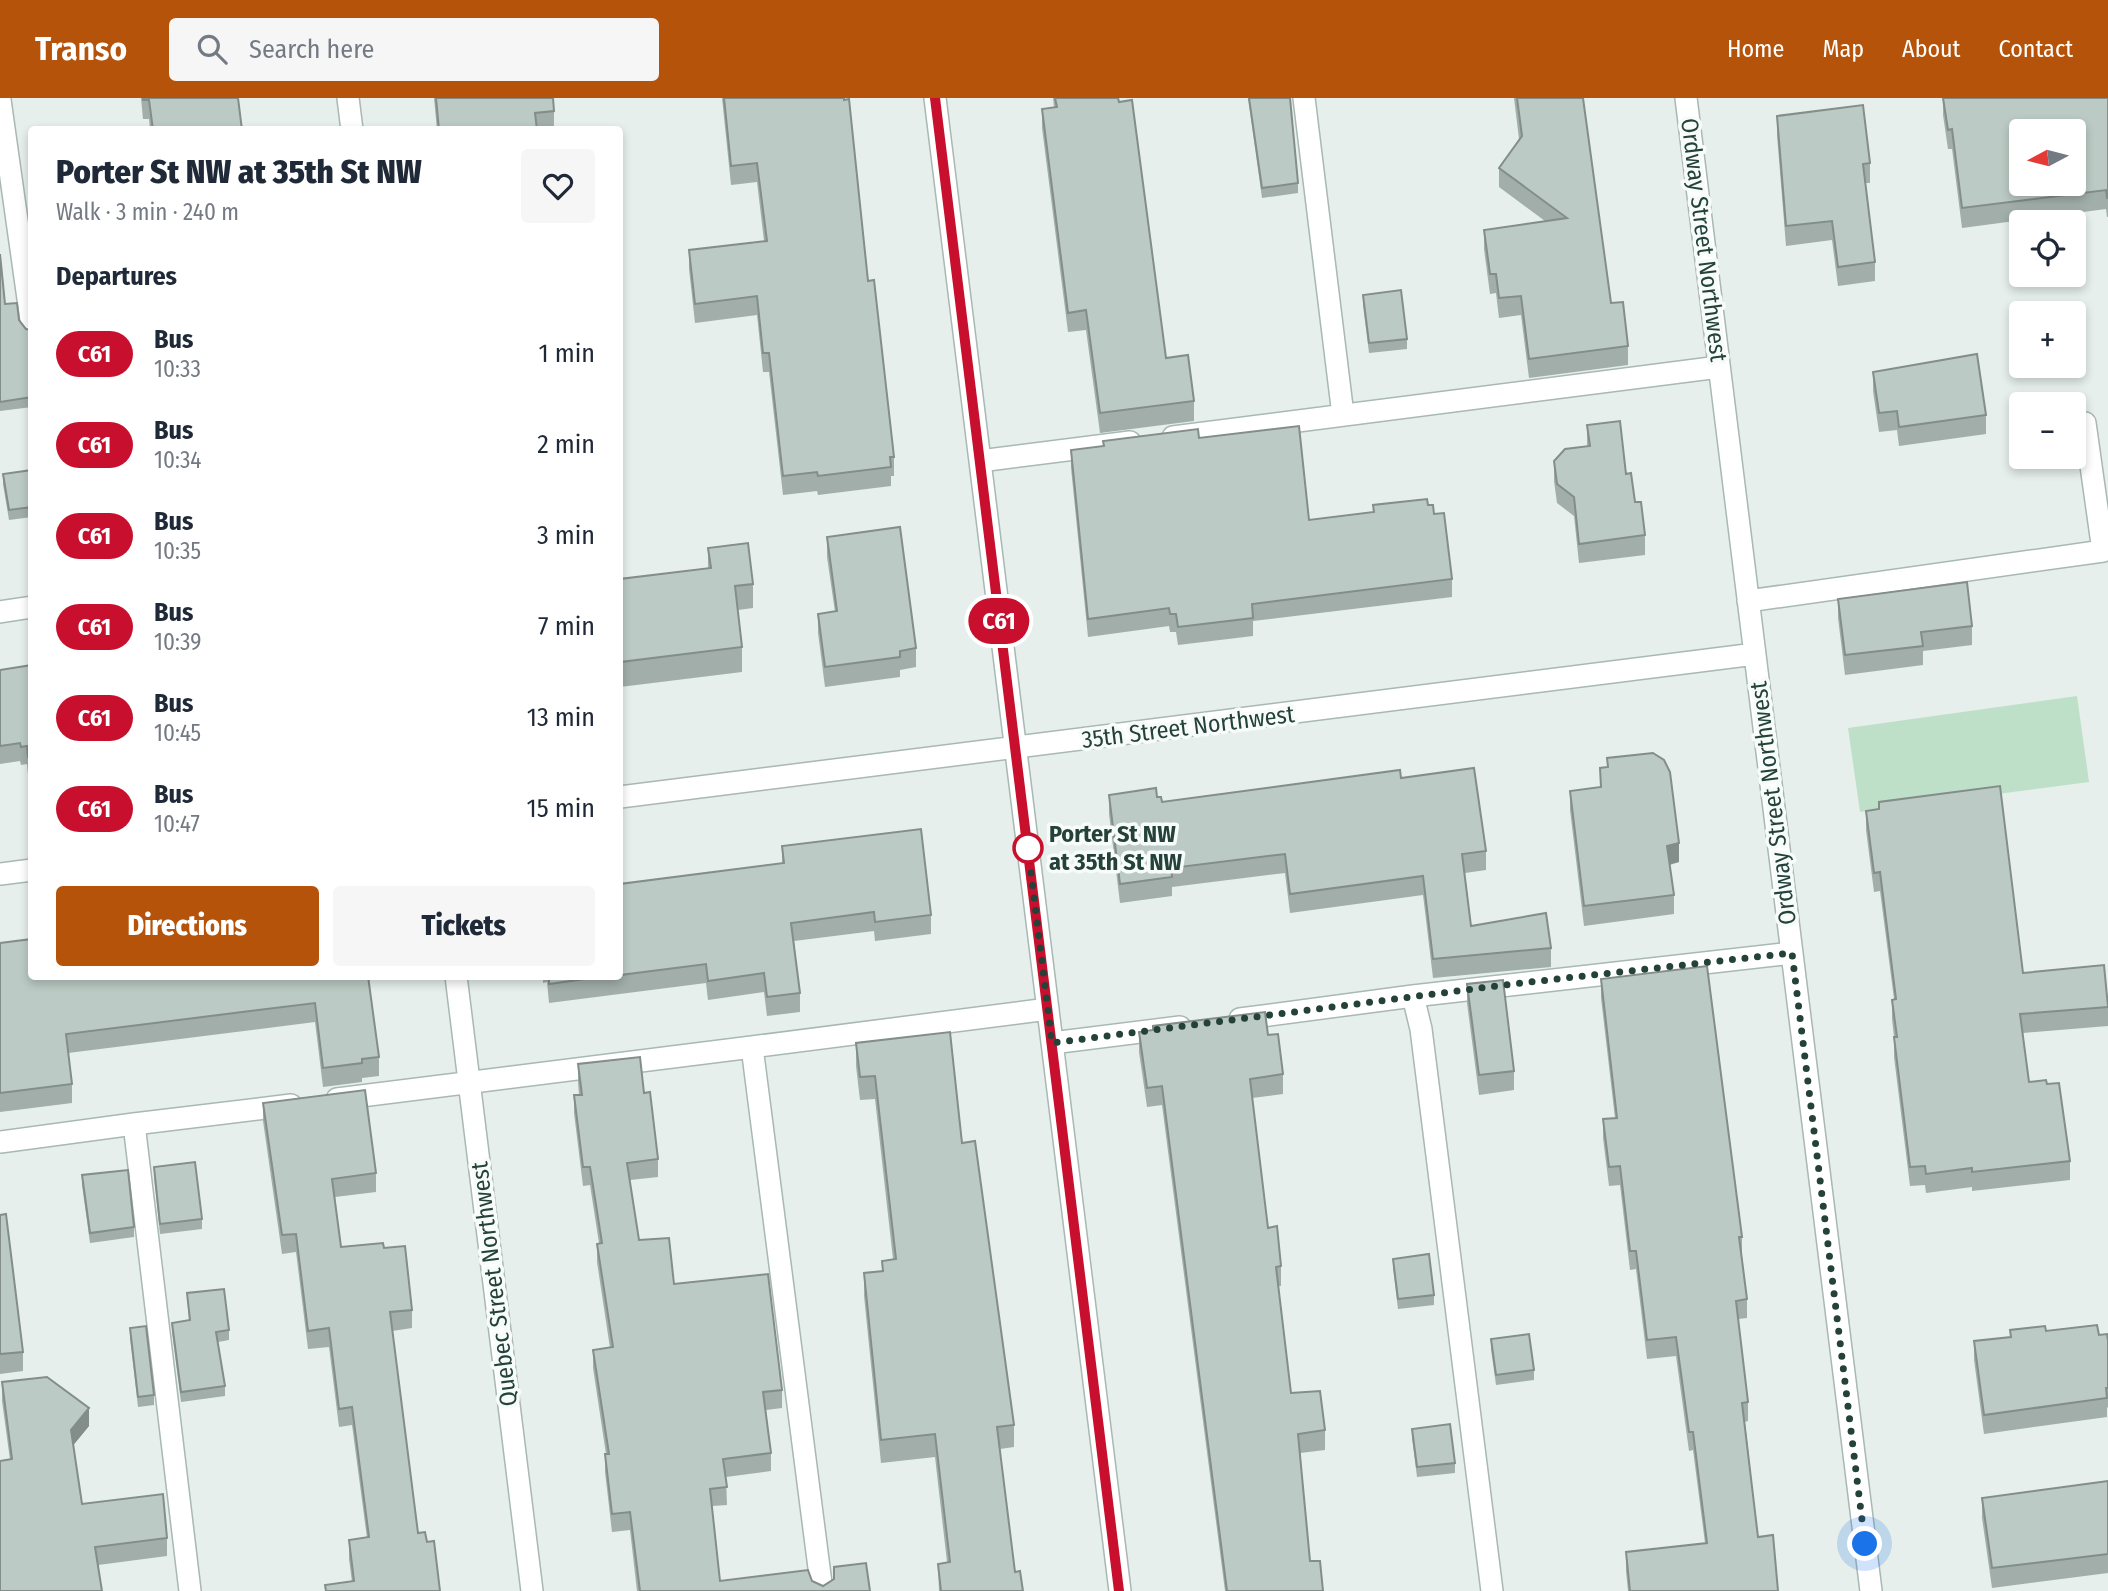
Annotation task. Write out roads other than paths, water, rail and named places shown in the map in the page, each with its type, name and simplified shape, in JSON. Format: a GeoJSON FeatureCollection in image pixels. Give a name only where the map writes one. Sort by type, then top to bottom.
{"type":"FeatureCollection","features":[{"type":"Feature","properties":{"kind":"street"},"geometry":{"type":"LineString","coordinates":[[348,98],[352,126]]}},
{"type":"Feature","properties":{"kind":"street"},"geometry":{"type":"LineString","coordinates":[[935,98],[1119,1591]]}},
{"type":"Feature","properties":{"kind":"street"},"geometry":{"type":"LineString","coordinates":[[1304,98],[1343,415]]}},
{"type":"Feature","properties":{"kind":"street","name":"Ordway Street Northwest"},"geometry":{"type":"LineString","coordinates":[[1686,98],[1871,1591]]}},
{"type":"Feature","properties":{"kind":"street"},"geometry":{"type":"LineString","coordinates":[[0,100],[28,299]]}},
{"type":"Feature","properties":{"kind":"street"},"geometry":{"type":"LineString","coordinates":[[980,461],[1719,367]]}},
{"type":"Feature","properties":{"kind":"street"},"geometry":{"type":"LineString","coordinates":[[1748,601],[2103,551],[2086,430]]}},
{"type":"Feature","properties":{"kind":"street"},"geometry":{"type":"LineString","coordinates":[[0,612],[28,608]]}},
{"type":"Feature","properties":{"kind":"street","name":"35th Street Northwest"},"geometry":{"type":"LineString","coordinates":[[623,797],[1755,654]]}},
{"type":"Feature","properties":{"kind":"street"},"geometry":{"type":"LineString","coordinates":[[0,874],[28,870]]}},
{"type":"Feature","properties":{"kind":"street"},"geometry":{"type":"LineString","coordinates":[[1224,1021],[1413,996],[1792,953]]}},
{"type":"Feature","properties":{"kind":"street","name":"Quebec Street Northwest"},"geometry":{"type":"LineString","coordinates":[[456,980],[532,1591]]}},
{"type":"Feature","properties":{"kind":"street"},"geometry":{"type":"LineString","coordinates":[[1413,996],[1421,1029],[1492,1591]]}},
{"type":"Feature","properties":{"kind":"street"},"geometry":{"type":"LineString","coordinates":[[0,1142],[1048,1009]]}},
{"type":"Feature","properties":{"kind":"street"},"geometry":{"type":"LineString","coordinates":[[1052,1043],[1197,1025]]}},
{"type":"Feature","properties":{"kind":"street"},"geometry":{"type":"LineString","coordinates":[[752,1047],[822,1591]]}},
{"type":"Feature","properties":{"kind":"street"},"geometry":{"type":"LineString","coordinates":[[134,1124],[190,1591]]}},
{"type":"Feature","properties":{"kind":"place","name":"Porter St NW at 35th St NW"},"geometry":{"type":"Point","coordinates":[1028,848]}}]}
